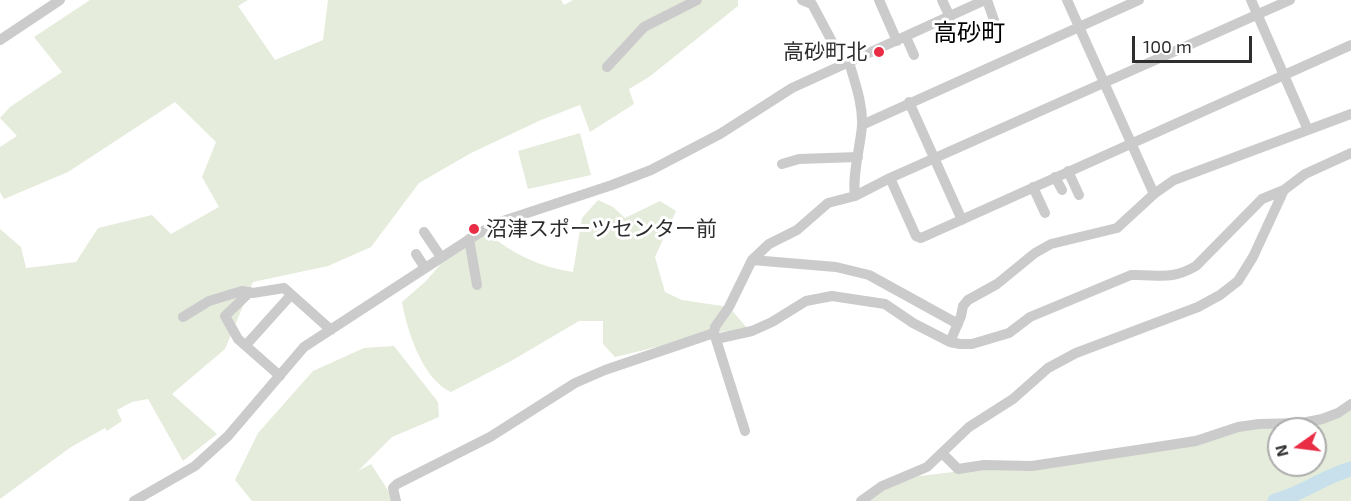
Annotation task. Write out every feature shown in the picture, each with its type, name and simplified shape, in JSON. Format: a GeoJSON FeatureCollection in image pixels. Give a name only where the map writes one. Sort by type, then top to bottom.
{"type":"FeatureCollection","features":[{"type":"Feature","properties":{"kind":"street"},"geometry":{"type":"LineString","coordinates":[[0,40],[60,0]]}},
{"type":"Feature","properties":{"kind":"street"},"geometry":{"type":"LineString","coordinates":[[607,67],[644,27],[697,0]]}},
{"type":"Feature","properties":{"kind":"street"},"geometry":{"type":"LineString","coordinates":[[802,0],[813,4],[846,63],[860,98],[862,125],[854,185],[855,196]]}},
{"type":"Feature","properties":{"kind":"street"},"geometry":{"type":"LineString","coordinates":[[879,0],[901,39],[914,54]]}},
{"type":"Feature","properties":{"kind":"street"},"geometry":{"type":"LineString","coordinates":[[942,0],[950,17]]}},
{"type":"Feature","properties":{"kind":"street"},"geometry":{"type":"LineString","coordinates":[[134,501],[195,466],[228,436],[304,347],[497,223],[651,170],[695,148],[792,88],[986,0],[996,26]]}},
{"type":"Feature","properties":{"kind":"street"},"geometry":{"type":"LineString","coordinates":[[1066,0],[1154,194]]}},
{"type":"Feature","properties":{"kind":"street"},"geometry":{"type":"LineString","coordinates":[[862,125],[1139,0]]}},
{"type":"Feature","properties":{"kind":"street"},"geometry":{"type":"LineString","coordinates":[[1251,0],[1308,130]]}},
{"type":"Feature","properties":{"kind":"street"},"geometry":{"type":"LineString","coordinates":[[745,431],[715,336],[715,327],[729,307],[752,260],[770,243],[797,230],[828,203],[855,196],[890,178],[1290,0]]}},
{"type":"Feature","properties":{"kind":"street"},"geometry":{"type":"LineString","coordinates":[[890,178],[916,236],[921,238],[1351,45]]}},
{"type":"Feature","properties":{"kind":"street"},"geometry":{"type":"LineString","coordinates":[[909,102],[933,160],[962,220]]}},
{"type":"Feature","properties":{"kind":"street"},"geometry":{"type":"LineString","coordinates":[[950,342],[963,306],[968,300],[996,284],[1035,253],[1051,244],[1117,228],[1154,194],[1174,180],[1351,114]]}},
{"type":"Feature","properties":{"kind":"street"},"geometry":{"type":"LineString","coordinates":[[396,501],[393,488],[397,484],[490,437],[575,383],[605,370],[715,336],[752,331],[772,322],[806,301],[832,296],[885,304],[913,323],[950,342],[972,344],[1010,333],[1030,317],[1131,274],[1168,277],[1183,274],[1196,266],[1262,199],[1284,190],[1305,174],[1351,153]]}},
{"type":"Feature","properties":{"kind":"street"},"geometry":{"type":"LineString","coordinates":[[782,164],[799,159],[858,157]]}},
{"type":"Feature","properties":{"kind":"street"},"geometry":{"type":"LineString","coordinates":[[1068,171],[1079,195]]}},
{"type":"Feature","properties":{"kind":"street"},"geometry":{"type":"LineString","coordinates":[[1055,177],[1062,190]]}},
{"type":"Feature","properties":{"kind":"street"},"geometry":{"type":"LineString","coordinates":[[1033,187],[1045,213]]}},
{"type":"Feature","properties":{"kind":"street"},"geometry":{"type":"LineString","coordinates":[[861,501],[882,486],[927,468],[969,427],[1013,399],[1048,368],[1105,341],[1197,307],[1220,295],[1239,281],[1253,257],[1284,190]]}},
{"type":"Feature","properties":{"kind":"street"},"geometry":{"type":"LineString","coordinates":[[424,232],[441,257]]}},
{"type":"Feature","properties":{"kind":"street"},"geometry":{"type":"LineString","coordinates":[[469,239],[477,285]]}},
{"type":"Feature","properties":{"kind":"street"},"geometry":{"type":"LineString","coordinates":[[416,254],[425,268]]}},
{"type":"Feature","properties":{"kind":"street"},"geometry":{"type":"LineString","coordinates":[[752,260],[836,267],[869,275],[958,324]]}},
{"type":"Feature","properties":{"kind":"street"},"geometry":{"type":"LineString","coordinates":[[183,317],[209,301],[242,291],[284,288],[331,330]]}},
{"type":"Feature","properties":{"kind":"street"},"geometry":{"type":"LineString","coordinates":[[250,292],[225,316],[238,339],[280,376]]}},
{"type":"Feature","properties":{"kind":"street"},"geometry":{"type":"LineString","coordinates":[[246,345],[291,295]]}},
{"type":"Feature","properties":{"kind":"street"},"geometry":{"type":"LineString","coordinates":[[942,453],[958,469],[984,465],[1032,466],[1196,441],[1238,427],[1302,423],[1338,413],[1351,404]]}},
{"type":"Feature","properties":{"kind":"green space"},"geometry":{"type":"Polygon","coordinates":[[[90,0],[248,0],[238,6],[275,60],[323,40],[328,0],[561,0],[564,5],[573,0],[738,0],[738,6],[649,77],[629,89],[634,104],[590,132],[580,105],[541,120],[471,153],[419,183],[371,247],[328,266],[253,282],[225,349],[172,394],[217,434],[183,461],[148,399],[132,402],[117,410],[122,421],[107,431],[105,428],[71,447],[0,499],[0,229],[21,247],[26,268],[76,262],[98,228],[152,215],[171,234],[219,207],[202,177],[216,142],[175,102],[68,172],[4,199],[0,192],[0,147],[17,136],[0,118],[10,107],[62,72],[34,37],[90,0]]]}},
{"type":"Feature","properties":{"kind":"green space"},"geometry":{"type":"Polygon","coordinates":[[[580,133],[591,175],[528,189],[518,151],[580,133]]]}},
{"type":"Feature","properties":{"kind":"green space"},"geometry":{"type":"Polygon","coordinates":[[[598,200],[613,207],[625,218],[660,201],[676,211],[655,257],[665,292],[682,300],[729,307],[748,329],[719,332],[615,357],[603,344],[603,321],[579,321],[511,361],[451,392],[441,386],[424,365],[418,353],[402,302],[426,281],[454,249],[487,233],[527,258],[549,267],[573,272],[582,218],[598,200]]]}},
{"type":"Feature","properties":{"kind":"green space"},"geometry":{"type":"Polygon","coordinates":[[[394,346],[438,402],[439,417],[392,437],[358,471],[371,464],[395,501],[252,501],[235,480],[258,433],[313,371],[364,348],[394,346]]]}},
{"type":"Feature","properties":{"kind":"green space"},"geometry":{"type":"Polygon","coordinates":[[[1351,408],[1351,501],[868,501],[903,478],[1103,454],[1238,427],[1267,427],[1267,477],[1327,477],[1327,417],[1314,417],[1351,408]]]}},
{"type":"Feature","properties":{"kind":"waterway"},"geometry":{"type":"LineString","coordinates":[[1275,501],[1351,469]]}},
{"type":"Feature","properties":{"kind":"place","name":"高砂町北"},"geometry":{"type":"Point","coordinates":[879,52]}},
{"type":"Feature","properties":{"kind":"place","name":"沼津スポーツセンター前"},"geometry":{"type":"Point","coordinates":[474,229]}},
{"type":"Feature","properties":{"kind":"district","name":"高砂町"},"geometry":{"type":"Point","coordinates":[969,33]}}]}
